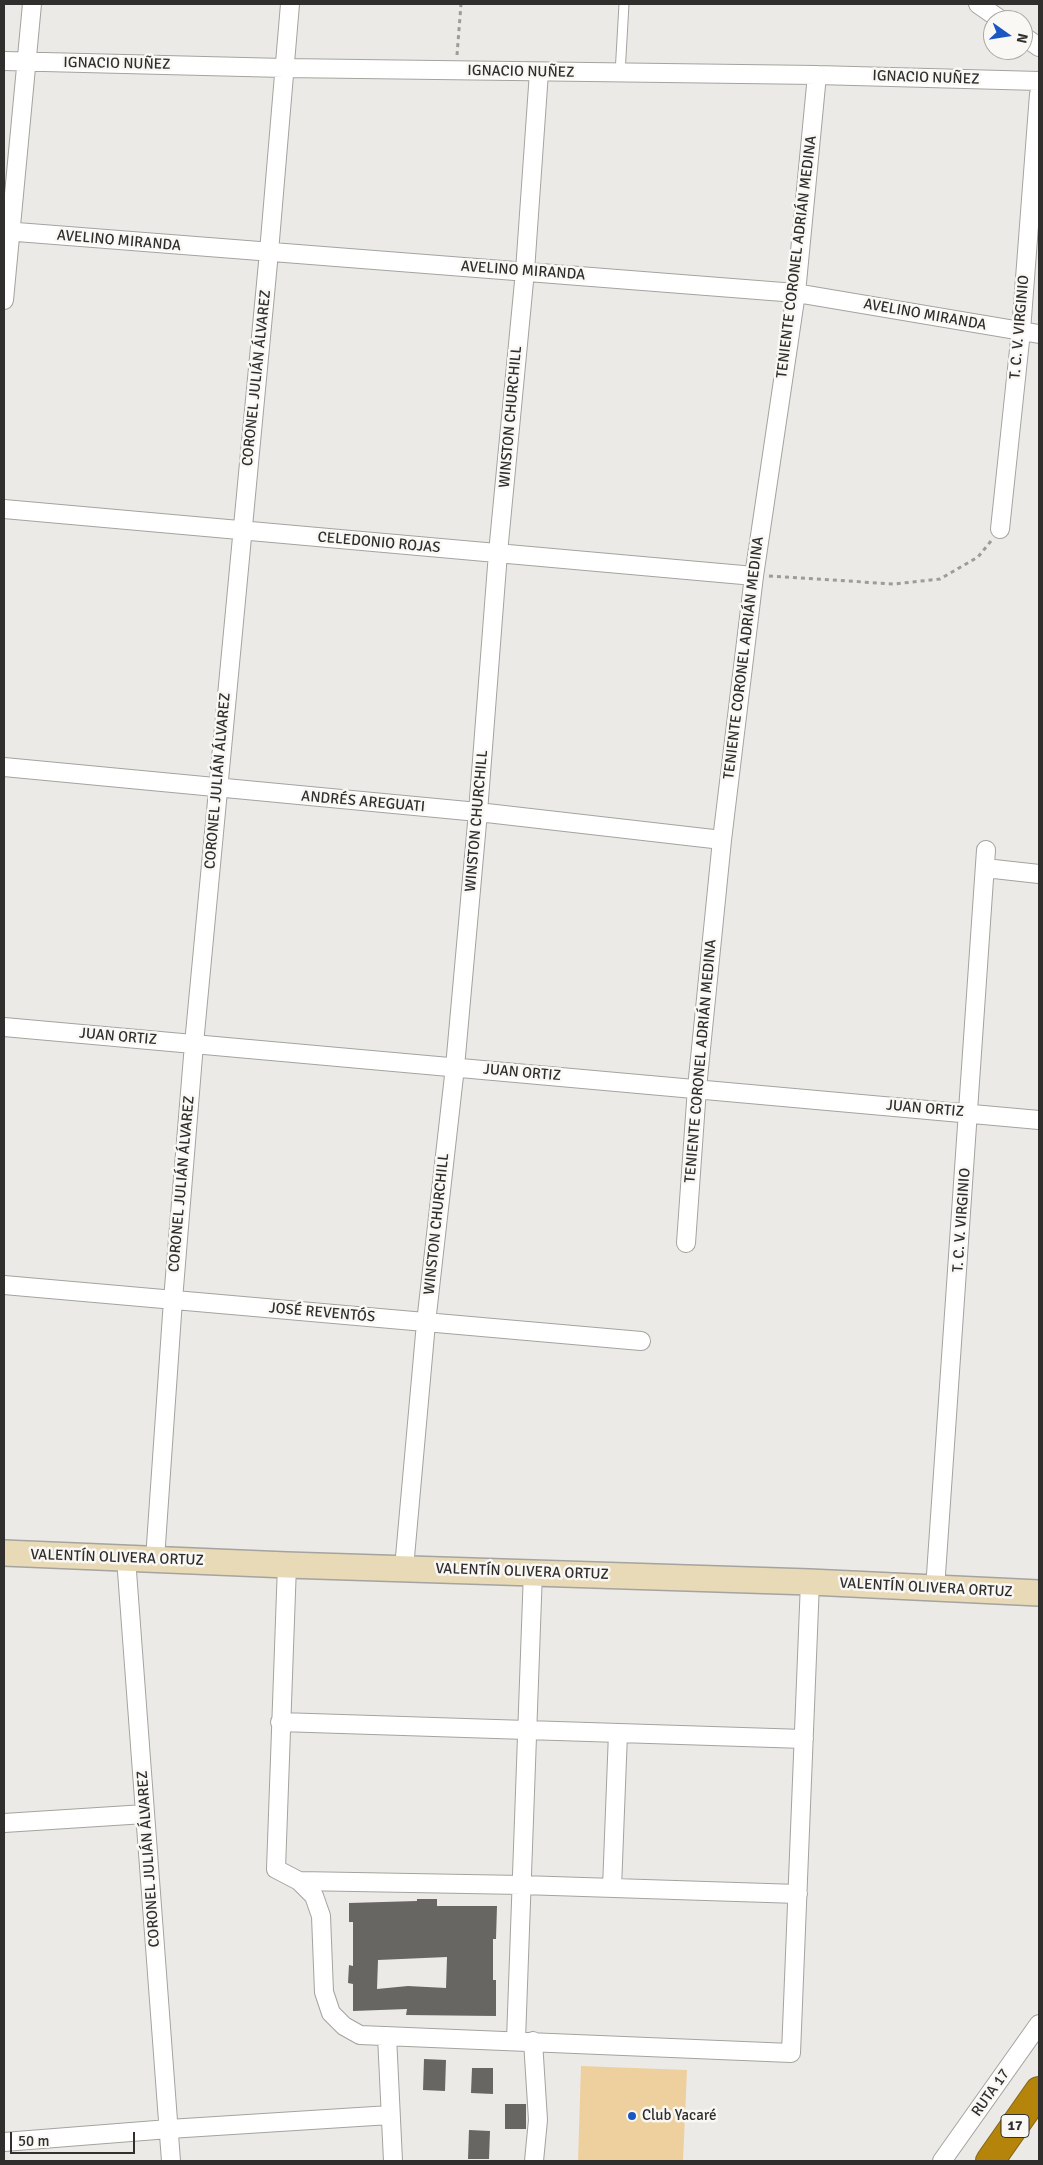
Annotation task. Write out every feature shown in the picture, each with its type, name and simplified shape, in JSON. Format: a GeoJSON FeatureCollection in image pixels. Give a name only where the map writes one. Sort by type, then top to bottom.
{"type":"FeatureCollection","features":[{"type":"Feature","properties":{"kind":"highway","name":"17"},"geometry":{"type":"LineString","coordinates":[[990,2161],[1039,2091]]}},
{"type":"Feature","properties":{"kind":"street"},"geometry":{"type":"LineString","coordinates":[[4,300],[7,232],[32,4]]}},
{"type":"Feature","properties":{"kind":"street","name":"CORONEL JULIÁN ÁLVAREZ"},"geometry":{"type":"LineString","coordinates":[[155,1559],[173,1300],[194,1044],[269,252],[290,4]]}},
{"type":"Feature","properties":{"kind":"street","name":"IGNACIO NUÑEZ"},"geometry":{"type":"LineString","coordinates":[[4,61],[284,68],[1039,81]]}},
{"type":"Feature","properties":{"kind":"street","name":"WINSTON CHURCHILL"},"geometry":{"type":"LineString","coordinates":[[404,1568],[426,1323],[455,1067],[478,812],[498,554],[525,271],[539,72]]}},
{"type":"Feature","properties":{"kind":"street","name":"TENIENTE CORONEL ADRIÁN MEDINA"},"geometry":{"type":"LineString","coordinates":[[686,1243],[697,1088],[722,840],[754,576],[796,293],[817,76]]}},
{"type":"Feature","properties":{"kind":"street","name":"T. C. V. VIRGINIO"},"geometry":{"type":"LineString","coordinates":[[1000,529],[1021,331],[1039,94]]}},
{"type":"Feature","properties":{"kind":"street","name":"AVELINO MIRANDA"},"geometry":{"type":"LineString","coordinates":[[7,232],[796,293],[1039,334]]}},
{"type":"Feature","properties":{"kind":"street","name":"CELEDONIO ROJAS"},"geometry":{"type":"LineString","coordinates":[[4,509],[754,576]]}},
{"type":"Feature","properties":{"kind":"street","name":"ANDRÉS AREGUATI"},"geometry":{"type":"LineString","coordinates":[[4,767],[217,789],[478,812],[722,840]]}},
{"type":"Feature","properties":{"kind":"street","name":"T. C. V. VIRGINIO"},"geometry":{"type":"LineString","coordinates":[[935,1589],[970,1113],[986,850]]}},
{"type":"Feature","properties":{"kind":"street"},"geometry":{"type":"LineString","coordinates":[[985,868],[1039,874]]}},
{"type":"Feature","properties":{"kind":"street","name":"JUAN ORTIZ"},"geometry":{"type":"LineString","coordinates":[[4,1027],[1039,1120]]}},
{"type":"Feature","properties":{"kind":"street","name":"JOSÉ REVENTÓS"},"geometry":{"type":"LineString","coordinates":[[4,1285],[641,1341]]}},
{"type":"Feature","properties":{"kind":"street","name":"VALENTÍN OLIVERA ORTUZ"},"geometry":{"type":"LineString","coordinates":[[4,1553],[287,1565],[810,1582],[1039,1593]]}},
{"type":"Feature","properties":{"kind":"street","name":"CORONEL JULIÁN ÁLVAREZ"},"geometry":{"type":"LineString","coordinates":[[126,1558],[171,2161]]}},
{"type":"Feature","properties":{"kind":"street"},"geometry":{"type":"LineString","coordinates":[[287,1565],[276,1869],[298,1881],[314,1896],[321,1916],[324,1992],[330,2014],[344,2026],[360,2035],[791,2053],[810,1582]]}},
{"type":"Feature","properties":{"kind":"street"},"geometry":{"type":"LineString","coordinates":[[533,1572],[522,1885],[525,2041],[538,2120],[534,2161]]}},
{"type":"Feature","properties":{"kind":"street"},"geometry":{"type":"LineString","coordinates":[[280,1722],[804,1739]]}},
{"type":"Feature","properties":{"kind":"street"},"geometry":{"type":"LineString","coordinates":[[612,1888],[618,1732]]}},
{"type":"Feature","properties":{"kind":"street"},"geometry":{"type":"LineString","coordinates":[[4,1823],[145,1814]]}},
{"type":"Feature","properties":{"kind":"street"},"geometry":{"type":"LineString","coordinates":[[298,1881],[522,1885],[798,1894]]}},
{"type":"Feature","properties":{"kind":"street","name":"RUTA 17"},"geometry":{"type":"LineString","coordinates":[[942,2161],[1039,2024]]}},
{"type":"Feature","properties":{"kind":"street"},"geometry":{"type":"LineString","coordinates":[[387,2036],[393,2161]]}},
{"type":"Feature","properties":{"kind":"street"},"geometry":{"type":"LineString","coordinates":[[4,2142],[390,2115]]}},
{"type":"Feature","properties":{"kind":"lane"},"geometry":{"type":"LineString","coordinates":[[620,74],[624,4]]}},
{"type":"Feature","properties":{"kind":"path"},"geometry":{"type":"LineString","coordinates":[[455,70],[460,4]]}},
{"type":"Feature","properties":{"kind":"path"},"geometry":{"type":"LineString","coordinates":[[754,576],[894,584],[940,579],[978,557],[1000,529]]}},
{"type":"Feature","properties":{"kind":"shaded area","name":"Club Yacaré"},"geometry":{"type":"Polygon","coordinates":[[[581,2066],[687,2070],[683,2161],[578,2161],[581,2066]]]}},
{"type":"Feature","properties":{"kind":"building"},"geometry":{"type":"Polygon","coordinates":[[[417,1899],[437,1899],[437,1906],[497,1906],[496,1939],[493,1939],[493,1980],[496,1980],[496,2016],[406,2015],[407,2009],[353,2011],[353,1984],[348,1983],[349,1965],[353,1966],[353,1922],[349,1922],[349,1903],[417,1901],[417,1899]],[[447,1957],[378,1960],[377,1989],[408,1986],[446,1988],[447,1957]]]}},
{"type":"Feature","properties":{"kind":"building"},"geometry":{"type":"Polygon","coordinates":[[[424,2059],[446,2060],[445,2091],[423,2090],[424,2059]]]}},
{"type":"Feature","properties":{"kind":"building"},"geometry":{"type":"Polygon","coordinates":[[[472,2068],[493,2068],[493,2094],[471,2093],[472,2068]]]}},
{"type":"Feature","properties":{"kind":"building"},"geometry":{"type":"Polygon","coordinates":[[[505,2104],[526,2104],[526,2129],[505,2129],[505,2104]]]}},
{"type":"Feature","properties":{"kind":"building"},"geometry":{"type":"Polygon","coordinates":[[[469,2130],[490,2131],[489,2159],[468,2159],[469,2130]]]}},
{"type":"Feature","properties":{"kind":"place","name":"Club Yacaré"},"geometry":{"type":"Point","coordinates":[632,2116]}}]}
